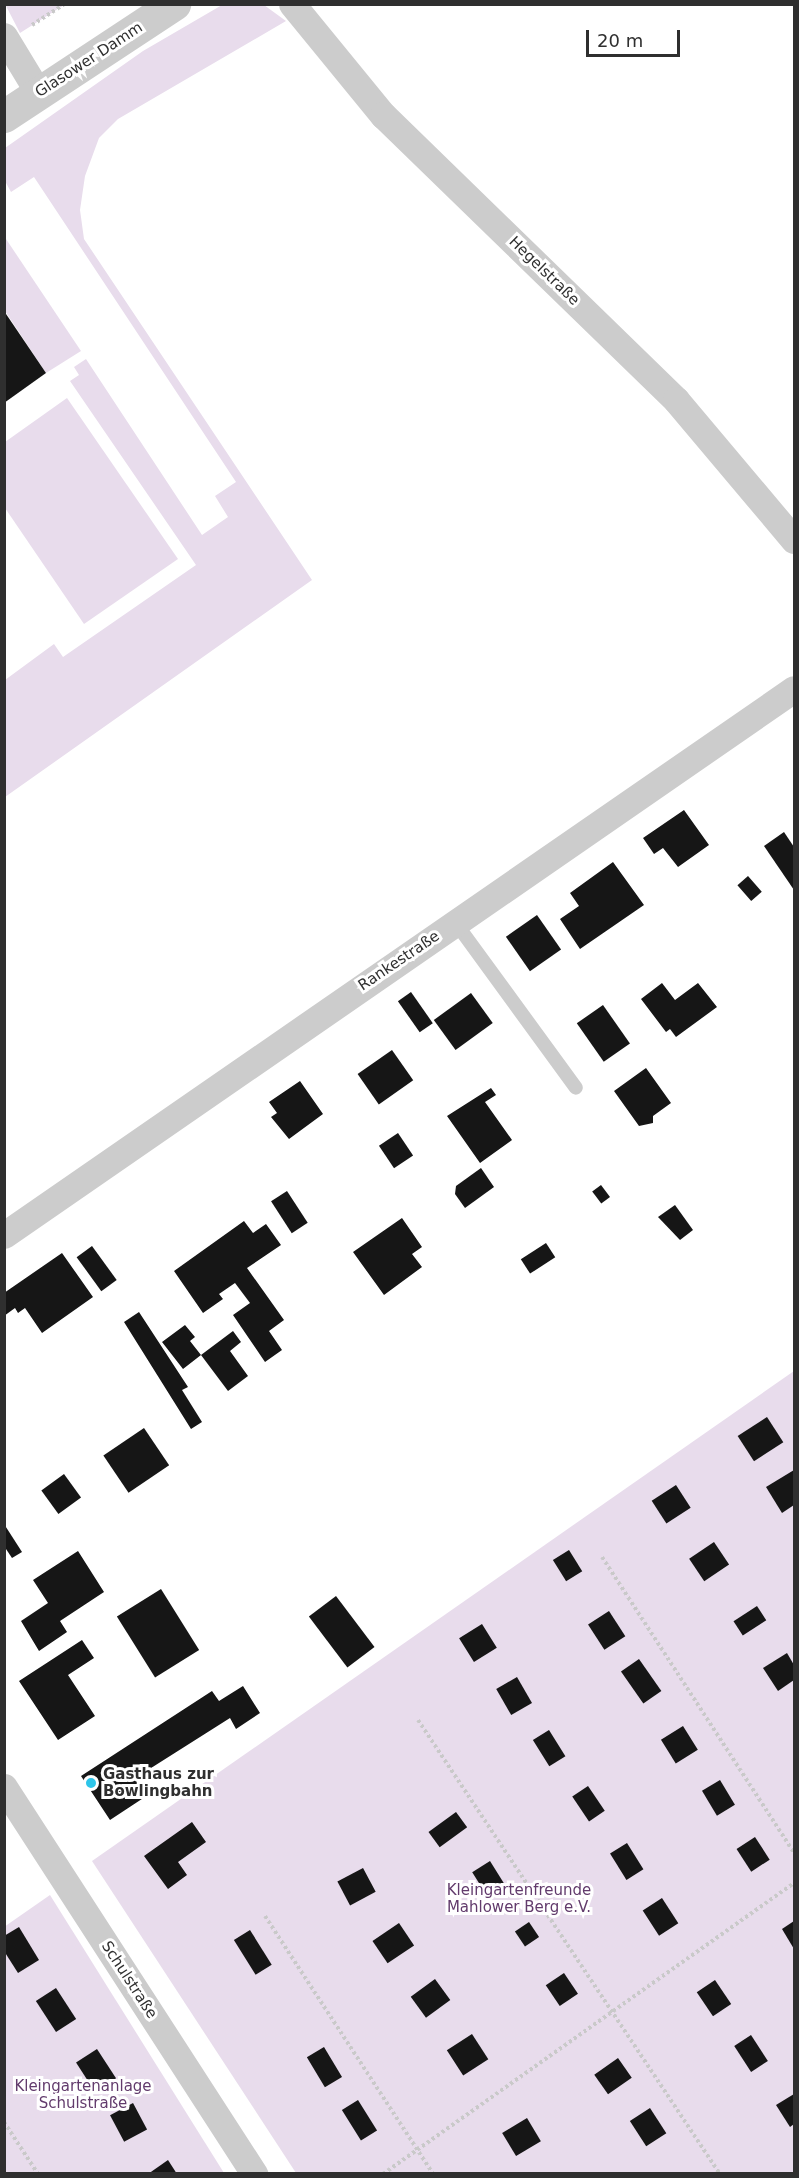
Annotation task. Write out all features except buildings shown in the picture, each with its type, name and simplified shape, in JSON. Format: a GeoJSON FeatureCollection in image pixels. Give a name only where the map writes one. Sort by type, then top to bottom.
{"type":"FeatureCollection","features":[{"type":"Feature","properties":{"kind":"street","name":"Glasower Damm"},"geometry":{"type":"LineString","coordinates":[[4,116],[174,4]]}},
{"type":"Feature","properties":{"kind":"street","name":"Hegelstraße"},"geometry":{"type":"LineString","coordinates":[[292,4],[383,115],[676,400],[795,540]]}},
{"type":"Feature","properties":{"kind":"street"},"geometry":{"type":"LineString","coordinates":[[6,39],[38,92]]}},
{"type":"Feature","properties":{"kind":"street","name":"Rankestraße"},"geometry":{"type":"LineString","coordinates":[[4,1235],[795,689]]}},
{"type":"Feature","properties":{"kind":"street","name":"Schulstraße"},"geometry":{"type":"LineString","coordinates":[[4,1787],[254,2174]]}},
{"type":"Feature","properties":{"kind":"lane"},"geometry":{"type":"LineString","coordinates":[[455,922],[576,1088]]}},
{"type":"Feature","properties":{"kind":"path"},"geometry":{"type":"LineString","coordinates":[[6,39],[64,4]]}},
{"type":"Feature","properties":{"kind":"path"},"geometry":{"type":"LineString","coordinates":[[602,1557],[795,1853]]}},
{"type":"Feature","properties":{"kind":"path"},"geometry":{"type":"LineString","coordinates":[[418,1720],[614,2010],[720,2174]]}},
{"type":"Feature","properties":{"kind":"path"},"geometry":{"type":"LineString","coordinates":[[383,2174],[795,1883]]}},
{"type":"Feature","properties":{"kind":"path"},"geometry":{"type":"LineString","coordinates":[[265,1916],[433,2174]]}},
{"type":"Feature","properties":{"kind":"path"},"geometry":{"type":"LineString","coordinates":[[4,2122],[38,2174]]}},
{"type":"Feature","properties":{"kind":"green space"},"geometry":{"type":"Polygon","coordinates":[[[5,4],[64,4],[64,5],[20,33],[5,4]]]}},
{"type":"Feature","properties":{"kind":"green space"},"geometry":{"type":"Polygon","coordinates":[[[222,5],[264,5],[286,21],[118,119],[99,138],[85,176],[80,210],[84,239],[312,580],[5,797],[5,680],[54,644],[63,657],[196,565],[70,381],[79,375],[74,367],[86,359],[202,535],[228,517],[215,496],[236,482],[34,177],[11,192],[5,181],[5,148],[143,51],[222,5]]]}},
{"type":"Feature","properties":{"kind":"green space"},"geometry":{"type":"Polygon","coordinates":[[[4,236],[81,351],[46,373],[5,311],[4,236]]]}},
{"type":"Feature","properties":{"kind":"green space"},"geometry":{"type":"Polygon","coordinates":[[[67,398],[178,559],[84,624],[5,508],[5,442],[67,398]]]}},
{"type":"Feature","properties":{"kind":"green space","name":"Kleingartenfreunde Mahlower Berg e.V."},"geometry":{"type":"Polygon","coordinates":[[[794,1371],[794,2173],[296,2173],[92,1861],[794,1371]]]}},
{"type":"Feature","properties":{"kind":"green space","name":"Kleingartenanlage Schulstraße"},"geometry":{"type":"Polygon","coordinates":[[[50,1895],[224,2173],[5,2173],[4,1927],[50,1895]]]}},
{"type":"Feature","properties":{"kind":"place","name":"Gasthaus zur Bowlingbahn"},"geometry":{"type":"Point","coordinates":[91,1783]}}]}
